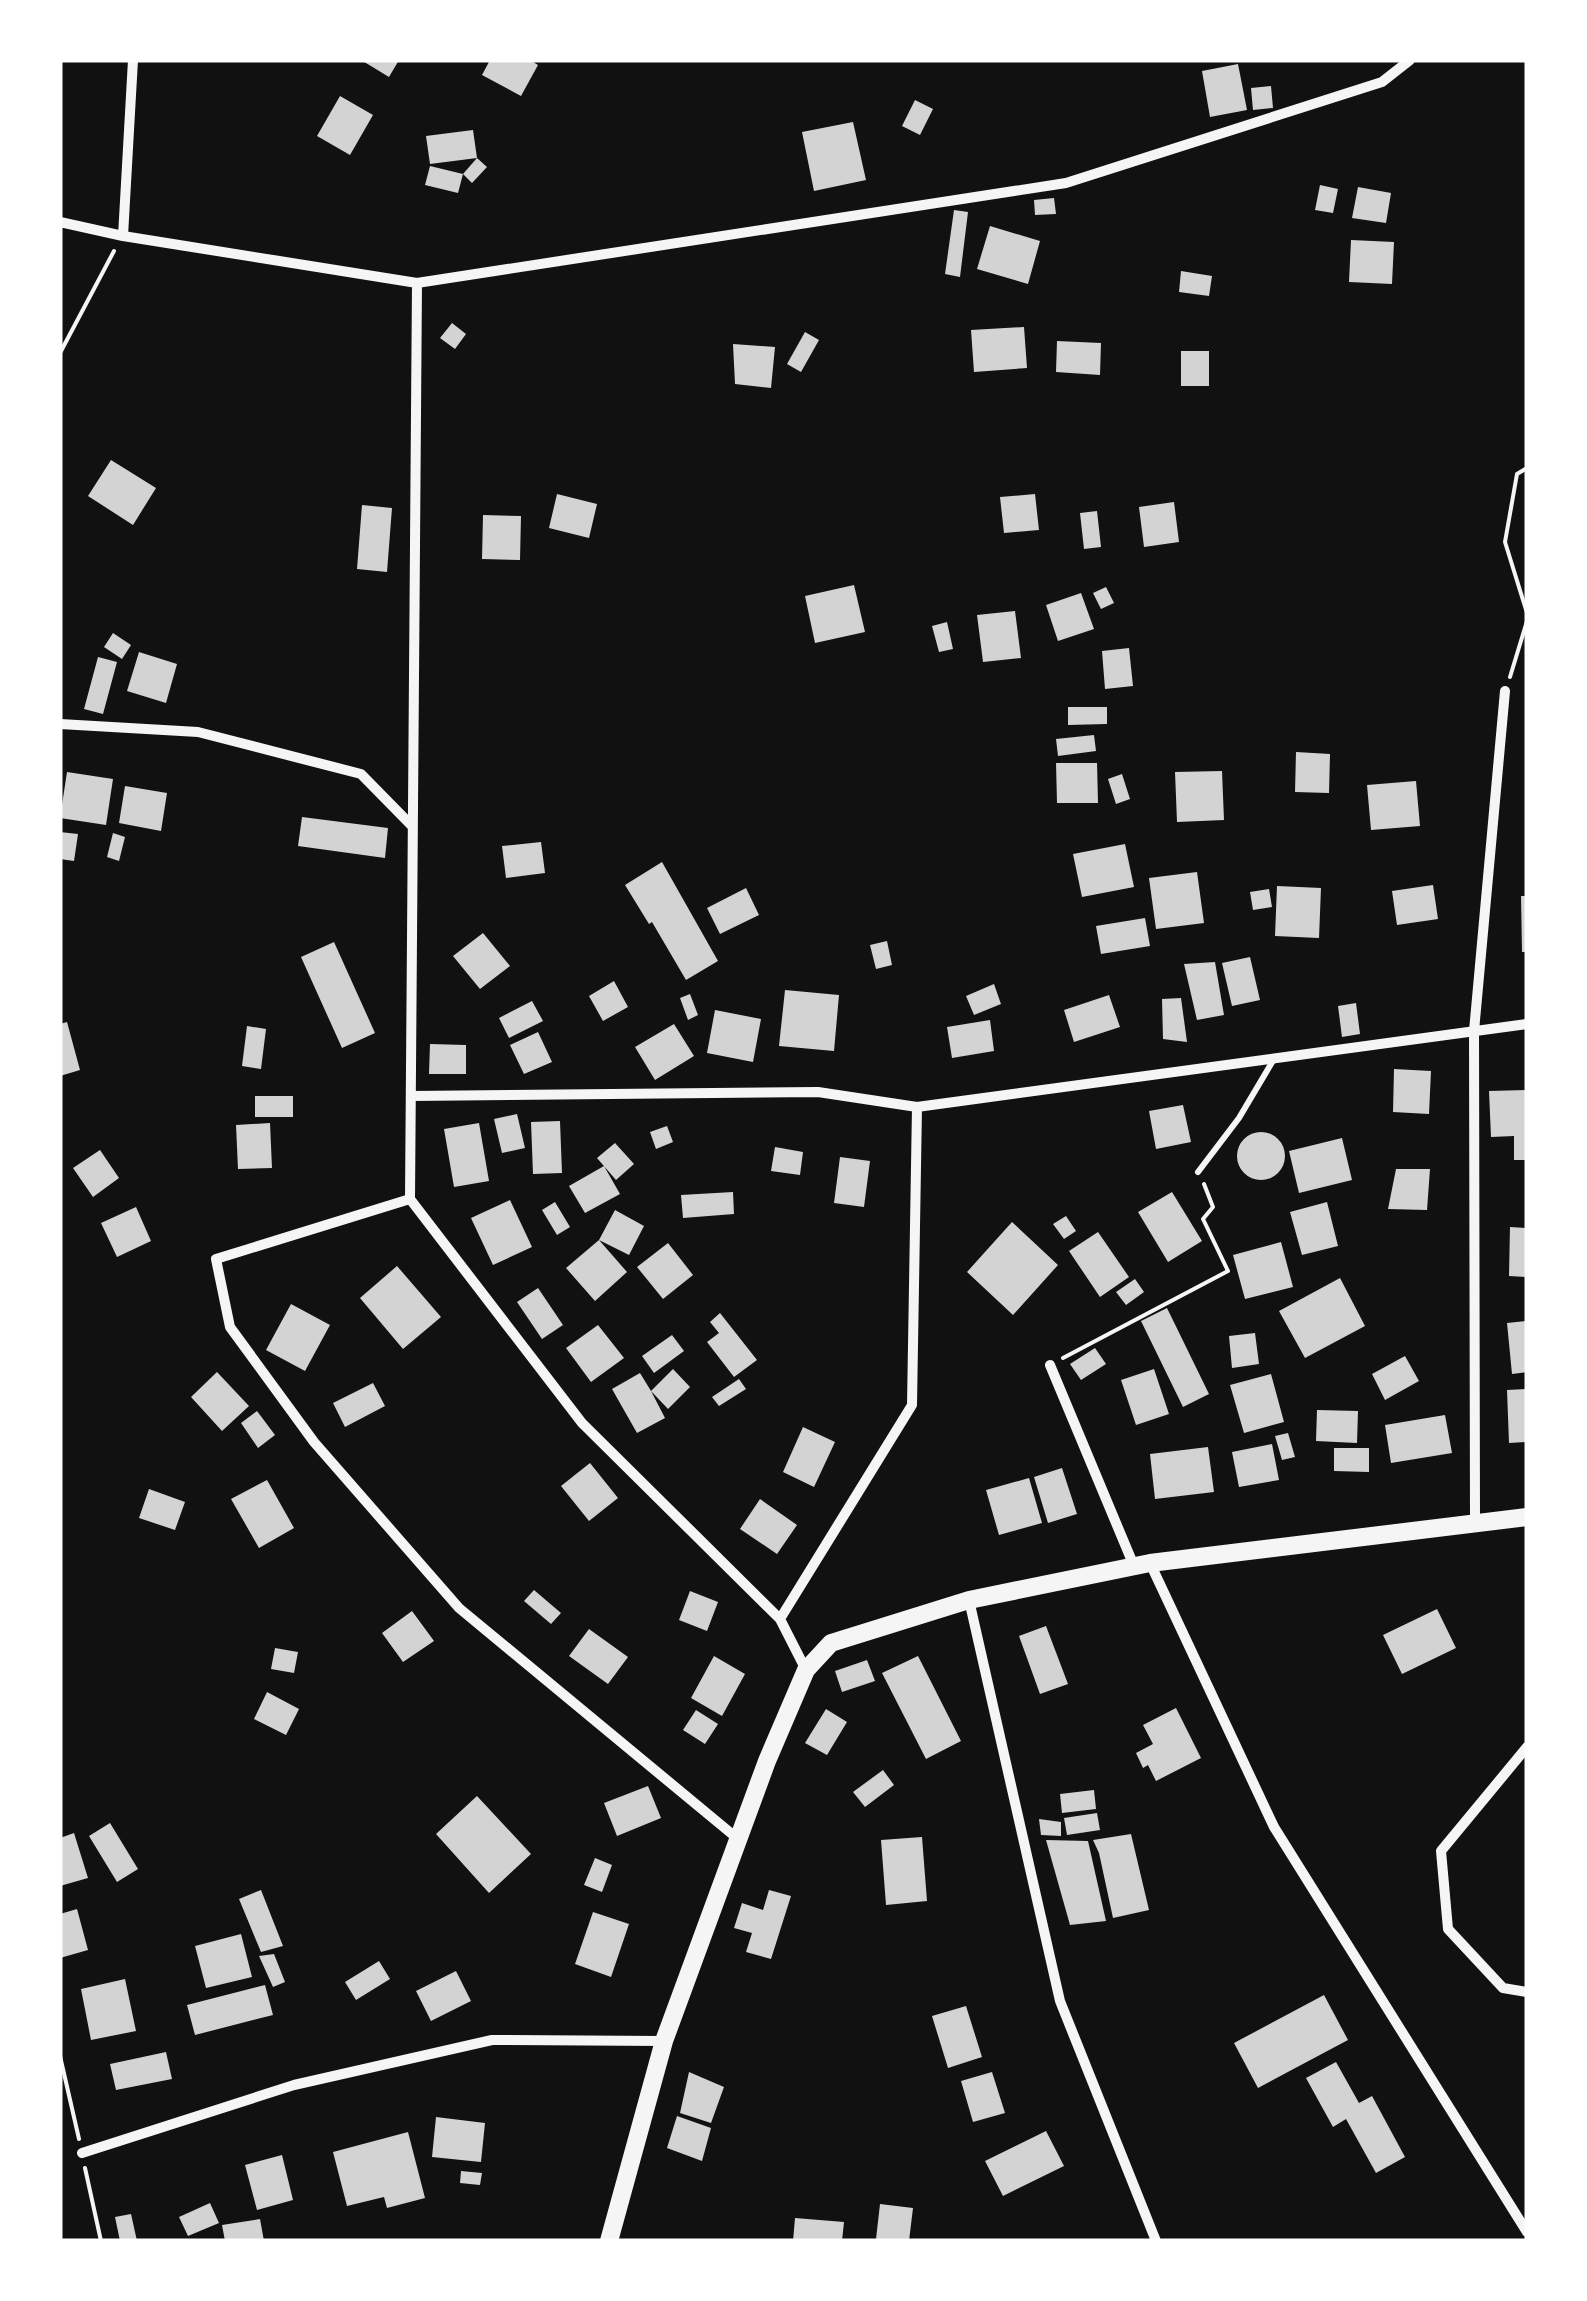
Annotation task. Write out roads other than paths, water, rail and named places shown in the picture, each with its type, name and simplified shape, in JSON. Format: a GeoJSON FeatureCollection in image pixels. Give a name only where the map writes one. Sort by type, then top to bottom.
{"type":"FeatureCollection","features":[{"type":"Feature","properties":{"kind":"main road"},"geometry":{"type":"LineString","coordinates":[[609,2241],[664,2041],[766,1761],[806,1670],[831,1643],[969,1600],[1142,1564],[1527,1517]]}},
{"type":"Feature","properties":{"kind":"street"},"geometry":{"type":"LineString","coordinates":[[122,236],[133,60]]}},
{"type":"Feature","properties":{"kind":"street"},"geometry":{"type":"LineString","coordinates":[[60,222],[122,236],[416,282],[1066,183],[1382,82],[1410,60]]}},
{"type":"Feature","properties":{"kind":"street"},"geometry":{"type":"LineString","coordinates":[[416,282],[410,1200],[582,1423],[780,1620],[806,1670]]}},
{"type":"Feature","properties":{"kind":"street"},"geometry":{"type":"LineString","coordinates":[[1475,1521],[1474,1031],[1505,691]]}},
{"type":"Feature","properties":{"kind":"street"},"geometry":{"type":"LineString","coordinates":[[60,724],[198,732],[361,774],[412,827]]}},
{"type":"Feature","properties":{"kind":"street"},"geometry":{"type":"LineString","coordinates":[[410,1096],[818,1092],[917,1107],[1527,1024]]}},
{"type":"Feature","properties":{"kind":"street"},"geometry":{"type":"LineString","coordinates":[[780,1620],[912,1405],[917,1107]]}},
{"type":"Feature","properties":{"kind":"street"},"geometry":{"type":"LineString","coordinates":[[410,1200],[216,1260],[230,1327],[314,1442],[459,1608],[738,1839]]}},
{"type":"Feature","properties":{"kind":"street"},"geometry":{"type":"LineString","coordinates":[[1050,1365],[1142,1564],[1274,1827],[1527,2232]]}},
{"type":"Feature","properties":{"kind":"street"},"geometry":{"type":"LineString","coordinates":[[969,1600],[1060,2001],[1156,2241]]}},
{"type":"Feature","properties":{"kind":"street"},"geometry":{"type":"LineString","coordinates":[[1527,1748],[1441,1851],[1448,1928],[1503,1988],[1527,1992]]}},
{"type":"Feature","properties":{"kind":"street"},"geometry":{"type":"LineString","coordinates":[[82,2153],[294,2085],[492,2040],[664,2041]]}},
{"type":"Feature","properties":{"kind":"street"},"geometry":{"type":"LineString","coordinates":[[1512,2208],[1527,2203]]}},
{"type":"Feature","properties":{"kind":"lane"},"geometry":{"type":"LineString","coordinates":[[1198,1172],[1239,1118],[1275,1058]]}}]}
